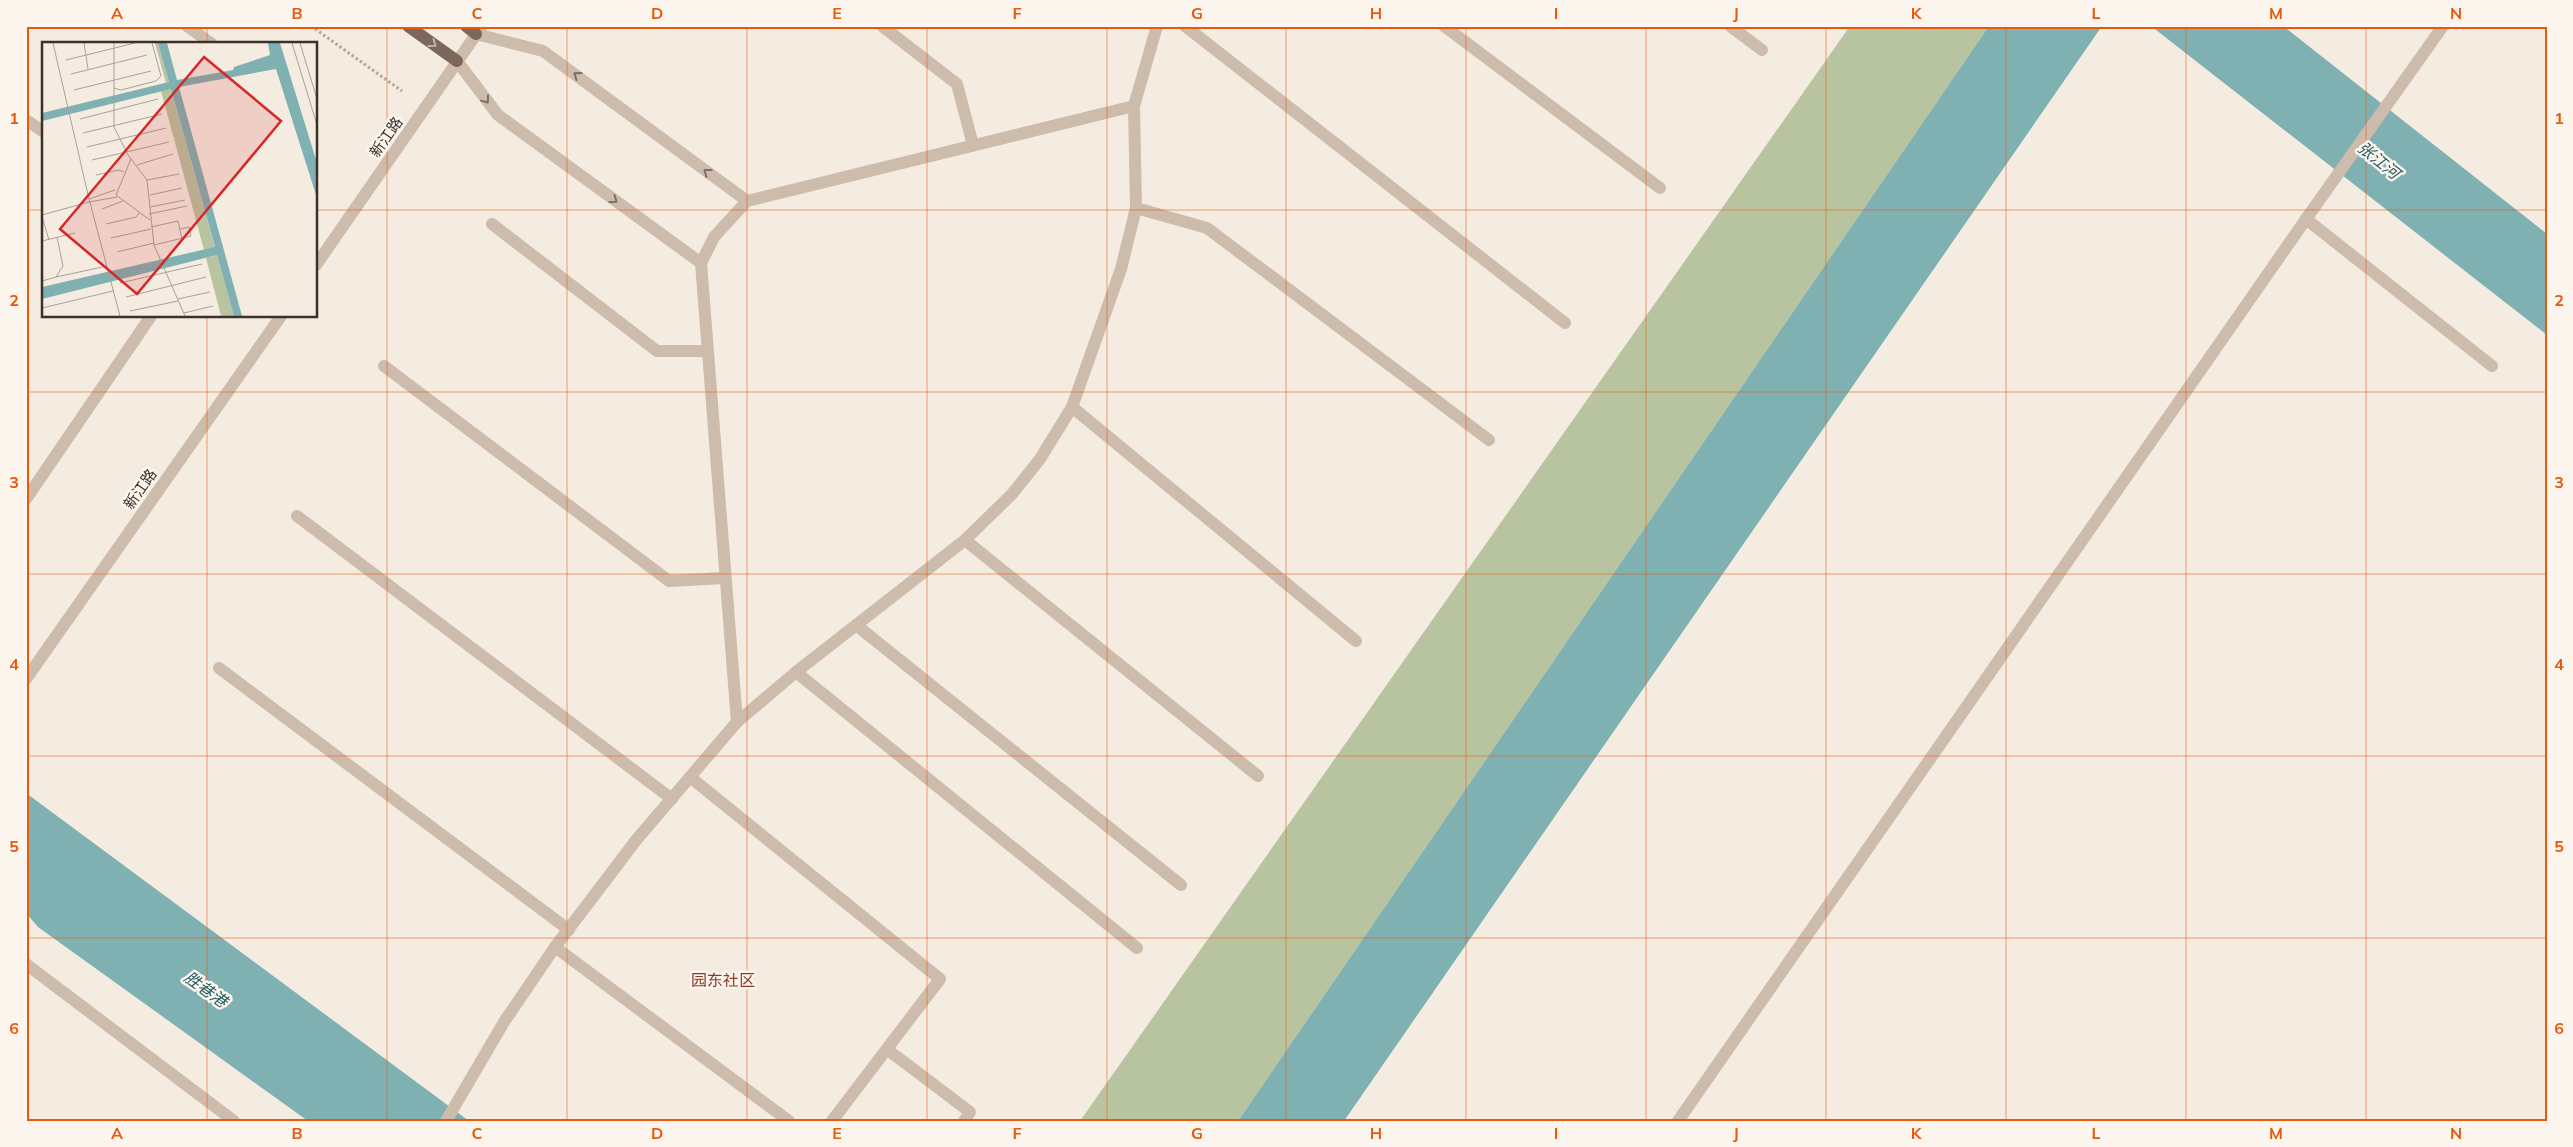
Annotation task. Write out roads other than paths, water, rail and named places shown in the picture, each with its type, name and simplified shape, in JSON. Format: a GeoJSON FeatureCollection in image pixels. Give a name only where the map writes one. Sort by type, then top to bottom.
{"type":"FeatureCollection","features":[{"type":"Feature","properties":{"kind":"main road"},"geometry":{"type":"LineString","coordinates":[[408,26],[457,61]]}},
{"type":"Feature","properties":{"kind":"street"},"geometry":{"type":"LineString","coordinates":[[187,26],[209,42]]}},
{"type":"Feature","properties":{"kind":"street"},"geometry":{"type":"LineString","coordinates":[[882,26],[957,84],[973,145]]}},
{"type":"Feature","properties":{"kind":"street"},"geometry":{"type":"LineString","coordinates":[[446,1121],[504,1022],[555,947],[638,839],[737,722],[796,672],[965,540],[1012,494],[1040,458],[1072,407],[1121,269],[1136,208],[1134,106],[1157,26]]}},
{"type":"Feature","properties":{"kind":"street"},"geometry":{"type":"LineString","coordinates":[[1185,26],[1566,323]]}},
{"type":"Feature","properties":{"kind":"street"},"geometry":{"type":"LineString","coordinates":[[1444,26],[1660,188]]}},
{"type":"Feature","properties":{"kind":"street"},"geometry":{"type":"LineString","coordinates":[[1730,26],[1762,50]]}},
{"type":"Feature","properties":{"kind":"street"},"geometry":{"type":"LineString","coordinates":[[1678,1121],[2306,219],[2443,26]]}},
{"type":"Feature","properties":{"kind":"street"},"geometry":{"type":"LineString","coordinates":[[475,29],[543,50],[747,201]]}},
{"type":"Feature","properties":{"kind":"street","name":"新江路"},"geometry":{"type":"LineString","coordinates":[[318,262],[457,61],[475,29]]}},
{"type":"Feature","properties":{"kind":"street"},"geometry":{"type":"LineString","coordinates":[[457,61],[498,115],[701,263]]}},
{"type":"Feature","properties":{"kind":"street"},"geometry":{"type":"LineString","coordinates":[[737,722],[701,263],[714,237],[747,201],[1134,106]]}},
{"type":"Feature","properties":{"kind":"street"},"geometry":{"type":"LineString","coordinates":[[26,120],[42,131]]}},
{"type":"Feature","properties":{"kind":"street"},"geometry":{"type":"LineString","coordinates":[[1136,208],[1207,228],[1489,440]]}},
{"type":"Feature","properties":{"kind":"street"},"geometry":{"type":"LineString","coordinates":[[2306,219],[2492,366]]}},
{"type":"Feature","properties":{"kind":"street"},"geometry":{"type":"LineString","coordinates":[[492,224],[657,351],[707,351]]}},
{"type":"Feature","properties":{"kind":"street"},"geometry":{"type":"LineString","coordinates":[[26,499],[150,318]]}},
{"type":"Feature","properties":{"kind":"street","name":"新江路"},"geometry":{"type":"LineString","coordinates":[[26,679],[280,318]]}},
{"type":"Feature","properties":{"kind":"street"},"geometry":{"type":"LineString","coordinates":[[384,366],[669,581],[725,578]]}},
{"type":"Feature","properties":{"kind":"street"},"geometry":{"type":"LineString","coordinates":[[1072,407],[1356,641]]}},
{"type":"Feature","properties":{"kind":"street"},"geometry":{"type":"LineString","coordinates":[[297,516],[672,799]]}},
{"type":"Feature","properties":{"kind":"street"},"geometry":{"type":"LineString","coordinates":[[965,540],[1258,776]]}},
{"type":"Feature","properties":{"kind":"street"},"geometry":{"type":"LineString","coordinates":[[856,625],[1181,885]]}},
{"type":"Feature","properties":{"kind":"street"},"geometry":{"type":"LineString","coordinates":[[219,668],[569,930]]}},
{"type":"Feature","properties":{"kind":"street"},"geometry":{"type":"LineString","coordinates":[[796,672],[1137,948]]}},
{"type":"Feature","properties":{"kind":"street"},"geometry":{"type":"LineString","coordinates":[[690,777],[940,980],[832,1121]]}},
{"type":"Feature","properties":{"kind":"street"},"geometry":{"type":"LineString","coordinates":[[555,947],[789,1121]]}},
{"type":"Feature","properties":{"kind":"street"},"geometry":{"type":"LineString","coordinates":[[26,964],[234,1121]]}},
{"type":"Feature","properties":{"kind":"street"},"geometry":{"type":"LineString","coordinates":[[888,1050],[970,1112],[964,1121]]}},
{"type":"Feature","properties":{"kind":"water"},"geometry":{"type":"Polygon","coordinates":[[[1989,26],[2102,26],[1344,1121],[1238,1121],[1989,26]]]}},
{"type":"Feature","properties":{"kind":"water","name":"张江河"},"geometry":{"type":"Polygon","coordinates":[[[2151,26],[2283,26],[2547,234],[2547,335],[2151,26]]]}},
{"type":"Feature","properties":{"kind":"water","name":"胜巷港"},"geometry":{"type":"Polygon","coordinates":[[[26,793],[469,1121],[308,1121],[38,927],[26,913],[26,793]]]}},
{"type":"Feature","properties":{"kind":"district","name":"园东社区"},"geometry":{"type":"Point","coordinates":[723,980]}}]}
